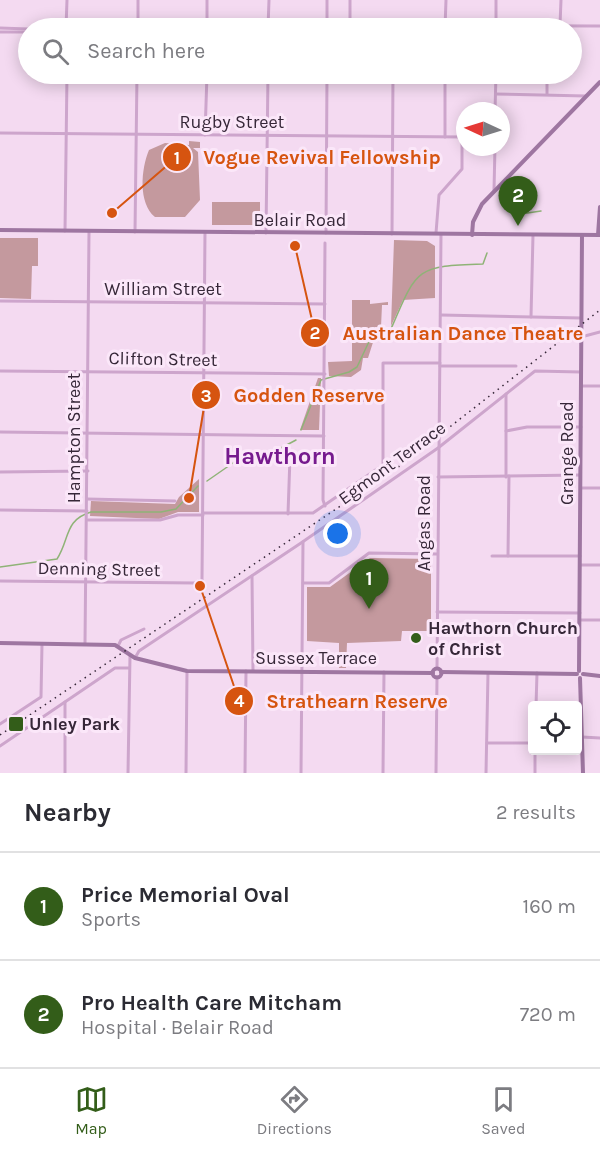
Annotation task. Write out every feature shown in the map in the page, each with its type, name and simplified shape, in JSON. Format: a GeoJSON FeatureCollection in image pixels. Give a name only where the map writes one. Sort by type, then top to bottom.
{"type":"FeatureCollection","features":[{"type":"Feature","properties":{"kind":"street"},"geometry":{"type":"LineString","coordinates":[[67,0],[67,18]]}},
{"type":"Feature","properties":{"kind":"street"},"geometry":{"type":"LineString","coordinates":[[138,0],[138,18]]}},
{"type":"Feature","properties":{"kind":"street"},"geometry":{"type":"LineString","coordinates":[[207,0],[207,18]]}},
{"type":"Feature","properties":{"kind":"street"},"geometry":{"type":"LineString","coordinates":[[268,18],[269,0]]}},
{"type":"Feature","properties":{"kind":"street"},"geometry":{"type":"LineString","coordinates":[[327,0],[327,18]]}},
{"type":"Feature","properties":{"kind":"street"},"geometry":{"type":"LineString","coordinates":[[350,0],[350,18]]}},
{"type":"Feature","properties":{"kind":"street"},"geometry":{"type":"LineString","coordinates":[[445,18],[446,0]]}},
{"type":"Feature","properties":{"kind":"street"},"geometry":{"type":"LineString","coordinates":[[496,0],[496,18]]}},
{"type":"Feature","properties":{"kind":"street"},"geometry":{"type":"LineString","coordinates":[[560,18],[561,0]]}},
{"type":"Feature","properties":{"kind":"street"},"geometry":{"type":"LineString","coordinates":[[582,26],[600,26]]}},
{"type":"Feature","properties":{"kind":"street"},"geometry":{"type":"LineString","coordinates":[[0,30],[18,30]]}},
{"type":"Feature","properties":{"kind":"street"},"geometry":{"type":"LineString","coordinates":[[472,235],[477,211],[600,82]]}},
{"type":"Feature","properties":{"kind":"street"},"geometry":{"type":"LineString","coordinates":[[65,231],[67,84]]}},
{"type":"Feature","properties":{"kind":"street"},"geometry":{"type":"LineString","coordinates":[[135,232],[137,84]]}},
{"type":"Feature","properties":{"kind":"street"},"geometry":{"type":"LineString","coordinates":[[205,136],[207,84]]}},
{"type":"Feature","properties":{"kind":"street"},"geometry":{"type":"LineString","coordinates":[[266,233],[268,84]]}},
{"type":"Feature","properties":{"kind":"street"},"geometry":{"type":"LineString","coordinates":[[326,233],[327,84]]}},
{"type":"Feature","properties":{"kind":"street"},"geometry":{"type":"LineString","coordinates":[[392,234],[393,84]]}},
{"type":"Feature","properties":{"kind":"street"},"geometry":{"type":"LineString","coordinates":[[445,84],[445,136]]}},
{"type":"Feature","properties":{"kind":"street"},"geometry":{"type":"LineString","coordinates":[[496,84],[496,102]]}},
{"type":"Feature","properties":{"kind":"street"},"geometry":{"type":"LineString","coordinates":[[547,84],[547,94]]}},
{"type":"Feature","properties":{"kind":"street"},"geometry":{"type":"LineString","coordinates":[[496,94],[587,96]]}},
{"type":"Feature","properties":{"kind":"street","name":"Rugby Street"},"geometry":{"type":"LineString","coordinates":[[0,133],[456,137]]}},
{"type":"Feature","properties":{"kind":"street","name":"Angas Road"},"geometry":{"type":"LineString","coordinates":[[437,668],[441,261],[436,227],[439,195],[462,169],[463,156]]}},
{"type":"Feature","properties":{"kind":"street"},"geometry":{"type":"LineString","coordinates":[[494,193],[495,156]]}},
{"type":"Feature","properties":{"kind":"street"},"geometry":{"type":"LineString","coordinates":[[495,182],[501,186]]}},
{"type":"Feature","properties":{"kind":"street"},"geometry":{"type":"LineString","coordinates":[[599,235],[600,207]]}},
{"type":"Feature","properties":{"kind":"street","name":"Belair Road"},"geometry":{"type":"LineString","coordinates":[[2,229],[89,232],[599,235]]}},
{"type":"Feature","properties":{"kind":"street","name":"Hampton Street"},"geometry":{"type":"LineString","coordinates":[[86,644],[89,232]]}},
{"type":"Feature","properties":{"kind":"street"},"geometry":{"type":"LineString","coordinates":[[203,514],[205,232]]}},
{"type":"Feature","properties":{"kind":"street"},"geometry":{"type":"LineString","coordinates":[[531,316],[533,235]]}},
{"type":"Feature","properties":{"kind":"street","name":"Grange Road"},"geometry":{"type":"LineString","coordinates":[[581,701],[582,235]]}},
{"type":"Feature","properties":{"kind":"street"},"geometry":{"type":"LineString","coordinates":[[325,243],[325,506]]}},
{"type":"Feature","properties":{"kind":"street","name":"William Street"},"geometry":{"type":"LineString","coordinates":[[0,301],[325,304]]}},
{"type":"Feature","properties":{"kind":"street"},"geometry":{"type":"LineString","coordinates":[[441,315],[581,318]]}},
{"type":"Feature","properties":{"kind":"street"},"geometry":{"type":"LineString","coordinates":[[581,337],[600,332]]}},
{"type":"Feature","properties":{"kind":"street"},"geometry":{"type":"LineString","coordinates":[[383,464],[383,363],[516,366]]}},
{"type":"Feature","properties":{"kind":"street","name":"Clifton Street"},"geometry":{"type":"LineString","coordinates":[[0,371],[325,374]]}},
{"type":"Feature","properties":{"kind":"street","name":"Egmont Terrace"},"geometry":{"type":"LineString","coordinates":[[132,657],[438,448],[535,371],[581,372]]}},
{"type":"Feature","properties":{"kind":"street"},"geometry":{"type":"LineString","coordinates":[[581,386],[600,386]]}},
{"type":"Feature","properties":{"kind":"street"},"geometry":{"type":"LineString","coordinates":[[506,394],[508,556]]}},
{"type":"Feature","properties":{"kind":"street"},"geometry":{"type":"LineString","coordinates":[[324,401],[383,400]]}},
{"type":"Feature","properties":{"kind":"street"},"geometry":{"type":"LineString","coordinates":[[87,520],[160,520],[178,515],[203,514],[311,514],[438,427]]}},
{"type":"Feature","properties":{"kind":"street"},"geometry":{"type":"LineString","coordinates":[[506,431],[527,427],[581,427]]}},
{"type":"Feature","properties":{"kind":"street"},"geometry":{"type":"LineString","coordinates":[[0,432],[324,436]]}},
{"type":"Feature","properties":{"kind":"street"},"geometry":{"type":"LineString","coordinates":[[288,514],[290,457]]}},
{"type":"Feature","properties":{"kind":"street"},"geometry":{"type":"LineString","coordinates":[[0,472],[88,471]]}},
{"type":"Feature","properties":{"kind":"street"},"geometry":{"type":"LineString","coordinates":[[438,477],[581,475]]}},
{"type":"Feature","properties":{"kind":"street"},"geometry":{"type":"LineString","coordinates":[[581,488],[600,488]]}},
{"type":"Feature","properties":{"kind":"street"},"geometry":{"type":"LineString","coordinates":[[87,499],[175,501]]}},
{"type":"Feature","properties":{"kind":"street"},"geometry":{"type":"LineString","coordinates":[[0,510],[87,512]]}},
{"type":"Feature","properties":{"kind":"street","name":"Denning Street"},"geometry":{"type":"LineString","coordinates":[[0,581],[198,583],[202,576],[203,514]]}},
{"type":"Feature","properties":{"kind":"street"},"geometry":{"type":"LineString","coordinates":[[301,773],[303,542]]}},
{"type":"Feature","properties":{"kind":"street"},"geometry":{"type":"LineString","coordinates":[[303,583],[329,583],[369,553],[437,554]]}},
{"type":"Feature","properties":{"kind":"street"},"geometry":{"type":"LineString","coordinates":[[492,556],[580,556]]}},
{"type":"Feature","properties":{"kind":"street"},"geometry":{"type":"LineString","coordinates":[[580,564],[600,565]]}},
{"type":"Feature","properties":{"kind":"street"},"geometry":{"type":"LineString","coordinates":[[252,576],[253,671]]}},
{"type":"Feature","properties":{"kind":"street"},"geometry":{"type":"LineString","coordinates":[[437,612],[580,613]]}},
{"type":"Feature","properties":{"kind":"street"},"geometry":{"type":"LineString","coordinates":[[580,620],[600,620]]}},
{"type":"Feature","properties":{"kind":"street"},"geometry":{"type":"LineString","coordinates":[[118,646],[122,640],[144,629]]}},
{"type":"Feature","properties":{"kind":"street"},"geometry":{"type":"LineString","coordinates":[[0,643],[118,646],[132,657],[129,668],[128,773]]}},
{"type":"Feature","properties":{"kind":"street"},"geometry":{"type":"LineString","coordinates":[[0,724],[41,697],[42,644]]}},
{"type":"Feature","properties":{"kind":"street","name":"Sussex Terrace"},"geometry":{"type":"LineString","coordinates":[[132,657],[186,671],[432,673]]}},
{"type":"Feature","properties":{"kind":"street"},"geometry":{"type":"LineString","coordinates":[[0,746],[115,668],[129,668]]}},
{"type":"Feature","properties":{"kind":"street"},"geometry":{"type":"LineString","coordinates":[[437,677],[432,673],[437,668],[441,672],[600,676]]}},
{"type":"Feature","properties":{"kind":"street"},"geometry":{"type":"LineString","coordinates":[[186,671],[186,773]]}},
{"type":"Feature","properties":{"kind":"street"},"geometry":{"type":"LineString","coordinates":[[245,773],[246,671]]}},
{"type":"Feature","properties":{"kind":"street"},"geometry":{"type":"LineString","coordinates":[[383,773],[384,672]]}},
{"type":"Feature","properties":{"kind":"street"},"geometry":{"type":"LineString","coordinates":[[436,773],[437,677],[441,672]]}},
{"type":"Feature","properties":{"kind":"street"},"geometry":{"type":"LineString","coordinates":[[486,773],[488,673]]}},
{"type":"Feature","properties":{"kind":"street"},"geometry":{"type":"LineString","coordinates":[[536,701],[537,674]]}},
{"type":"Feature","properties":{"kind":"street"},"geometry":{"type":"LineString","coordinates":[[65,702],[66,773]]}},
{"type":"Feature","properties":{"kind":"street"},"geometry":{"type":"LineString","coordinates":[[582,737],[600,738]]}},
{"type":"Feature","properties":{"kind":"street","name":"Grange Road"},"geometry":{"type":"LineString","coordinates":[[582,737],[583,773]]}},
{"type":"Feature","properties":{"kind":"street"},"geometry":{"type":"LineString","coordinates":[[487,743],[528,743]]}},
{"type":"Feature","properties":{"kind":"street"},"geometry":{"type":"LineString","coordinates":[[535,755],[535,773]]}},
{"type":"Feature","properties":{"kind":"shaded area"},"geometry":{"type":"Polygon","coordinates":[[[189,141],[200,142],[200,148],[193,148],[198,152],[200,200],[185,217],[155,217],[146,203],[143,185],[144,167],[149,150],[165,143],[189,145],[189,141]]]}},
{"type":"Feature","properties":{"kind":"shaded area"},"geometry":{"type":"Polygon","coordinates":[[[212,202],[260,202],[260,225],[212,225],[212,202]]]}},
{"type":"Feature","properties":{"kind":"shaded area"},"geometry":{"type":"Polygon","coordinates":[[[0,238],[38,238],[38,266],[32,266],[31,299],[0,298],[0,238]]]}},
{"type":"Feature","properties":{"kind":"shaded area"},"geometry":{"type":"Polygon","coordinates":[[[394,240],[427,241],[435,246],[435,298],[403,300],[391,326],[394,240]]]}},
{"type":"Feature","properties":{"kind":"shaded area"},"geometry":{"type":"Polygon","coordinates":[[[352,300],[370,300],[370,304],[388,302],[388,305],[382,305],[381,327],[375,327],[371,335],[375,336],[368,358],[363,358],[361,370],[351,377],[329,376],[328,362],[352,361],[352,300]]]}},
{"type":"Feature","properties":{"kind":"shaded area"},"geometry":{"type":"Polygon","coordinates":[[[318,378],[321,378],[319,430],[300,430],[318,378]]]}},
{"type":"Feature","properties":{"kind":"shaded area"},"geometry":{"type":"Polygon","coordinates":[[[199,479],[199,512],[178,512],[159,519],[90,516],[91,501],[175,504],[179,497],[199,479]]]}},
{"type":"Feature","properties":{"kind":"shaded area"},"geometry":{"type":"Polygon","coordinates":[[[370,558],[431,559],[431,631],[402,631],[401,641],[347,643],[346,668],[339,668],[339,643],[307,641],[307,587],[330,587],[370,558]]]}},
{"type":"Feature","properties":{"kind":"waterway"},"geometry":{"type":"LineString","coordinates":[[514,215],[541,211]]}},
{"type":"Feature","properties":{"kind":"waterway"},"geometry":{"type":"LineString","coordinates":[[301,430],[321,380],[349,372],[357,367],[374,331],[391,329],[407,293],[422,274],[444,266],[483,264],[487,253]]}},
{"type":"Feature","properties":{"kind":"waterway"},"geometry":{"type":"LineString","coordinates":[[207,481],[243,456],[266,456],[296,440]]}},
{"type":"Feature","properties":{"kind":"waterway"},"geometry":{"type":"LineString","coordinates":[[0,567],[57,559],[72,525],[82,515],[91,512],[161,512],[176,509],[198,486]]}},
{"type":"Feature","properties":{"kind":"railway"},"geometry":{"type":"LineString","coordinates":[[0,735],[397,468],[600,310]]}},
{"type":"Feature","properties":{"kind":"place","name":"Vogue Revival Fellowship"},"geometry":{"type":"Point","coordinates":[112,213]}},
{"type":"Feature","properties":{"kind":"place","name":"Pro Health Care Mitcham"},"geometry":{"type":"Point","coordinates":[518,226]}},
{"type":"Feature","properties":{"kind":"place","name":"Australian Dance Theatre"},"geometry":{"type":"Point","coordinates":[295,246]}},
{"type":"Feature","properties":{"kind":"place","name":"Godden Reserve"},"geometry":{"type":"Point","coordinates":[189,498]}},
{"type":"Feature","properties":{"kind":"place","name":"Strathearn Reserve"},"geometry":{"type":"Point","coordinates":[200,586]}},
{"type":"Feature","properties":{"kind":"place","name":"Price Memorial Oval"},"geometry":{"type":"Point","coordinates":[369,609]}},
{"type":"Feature","properties":{"kind":"place","name":"Hawthorn Church of Christ"},"geometry":{"type":"Point","coordinates":[416,638]}},
{"type":"Feature","properties":{"kind":"place","name":"Unley Park"},"geometry":{"type":"Point","coordinates":[16,724]}},
{"type":"Feature","properties":{"kind":"district","name":"Hawthorn"},"geometry":{"type":"Point","coordinates":[280,456]}}]}
